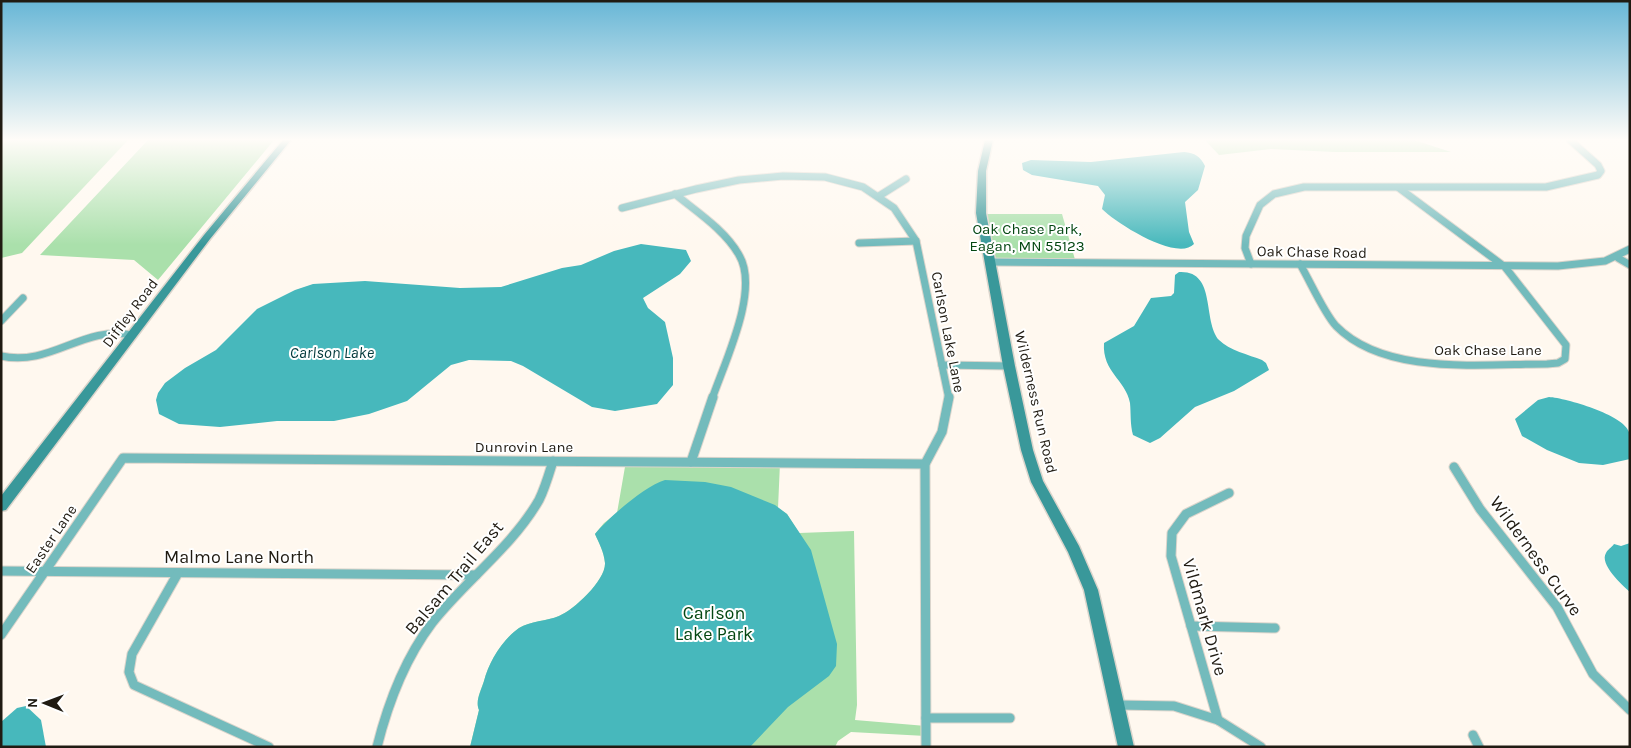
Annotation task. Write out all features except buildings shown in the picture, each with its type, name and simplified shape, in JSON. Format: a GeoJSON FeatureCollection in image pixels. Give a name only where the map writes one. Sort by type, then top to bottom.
{"type":"FeatureCollection","features":[{"type":"Feature","properties":{"kind":"street","name":"Diffley Road"},"geometry":{"type":"LineString","coordinates":[[1,506],[207,237],[258,175]]}},
{"type":"Feature","properties":{"kind":"street","name":"Wilderness Run Road"},"geometry":{"type":"LineString","coordinates":[[982,175],[980,193],[990,262],[1009,366],[1031,467],[1074,550],[1091,590],[1126,747]]}},
{"type":"Feature","properties":{"kind":"street"},"geometry":{"type":"LineString","coordinates":[[1251,264],[1245,248],[1246,236],[1260,206],[1274,194],[1304,187],[1546,187],[1598,175]]}},
{"type":"Feature","properties":{"kind":"street","name":"Carlson Lake Lane"},"geometry":{"type":"LineString","coordinates":[[622,208],[743,178],[791,176],[841,181],[879,196],[902,215],[916,241],[949,397],[948,416],[943,434],[926,464],[926,747]]}},
{"type":"Feature","properties":{"kind":"street"},"geometry":{"type":"LineString","coordinates":[[879,196],[906,178]]}},
{"type":"Feature","properties":{"kind":"street","name":"Oak Chase Lane"},"geometry":{"type":"LineString","coordinates":[[1300,264],[1335,325],[1352,340],[1375,353],[1416,363],[1548,364],[1558,363],[1565,359],[1566,345],[1505,267],[1399,188]]}},
{"type":"Feature","properties":{"kind":"street"},"geometry":{"type":"LineString","coordinates":[[675,194],[732,242],[742,258],[748,277],[745,302],[691,462]]}},
{"type":"Feature","properties":{"kind":"street"},"geometry":{"type":"LineString","coordinates":[[859,243],[916,241]]}},
{"type":"Feature","properties":{"kind":"street","name":"Oak Chase Road"},"geometry":{"type":"LineString","coordinates":[[990,262],[1505,267],[1593,264],[1618,258],[1630,249]]}},
{"type":"Feature","properties":{"kind":"street"},"geometry":{"type":"LineString","coordinates":[[1618,258],[1630,265]]}},
{"type":"Feature","properties":{"kind":"street"},"geometry":{"type":"LineString","coordinates":[[1,321],[23,298]]}},
{"type":"Feature","properties":{"kind":"street"},"geometry":{"type":"LineString","coordinates":[[1,356],[15,359],[31,358],[56,352],[101,334],[132,334]]}},
{"type":"Feature","properties":{"kind":"street"},"geometry":{"type":"LineString","coordinates":[[942,365],[1009,366]]}},
{"type":"Feature","properties":{"kind":"street","name":"Dunrovin Lane"},"geometry":{"type":"LineString","coordinates":[[123,458],[926,464]]}},
{"type":"Feature","properties":{"kind":"street","name":"Easter Lane"},"geometry":{"type":"LineString","coordinates":[[1,635],[123,458]]}},
{"type":"Feature","properties":{"kind":"street","name":"Balsam Trail East"},"geometry":{"type":"LineString","coordinates":[[377,747],[387,706],[407,662],[433,623],[533,509],[546,485],[553,461]]}},
{"type":"Feature","properties":{"kind":"street","name":"Wilderness Curve"},"geometry":{"type":"LineString","coordinates":[[1454,467],[1480,509],[1558,607],[1593,674],[1630,710]]}},
{"type":"Feature","properties":{"kind":"street","name":"Vildmark Drive"},"geometry":{"type":"LineString","coordinates":[[1218,720],[1171,556],[1172,533],[1186,514],[1229,493]]}},
{"type":"Feature","properties":{"kind":"street","name":"Malmo Lane North"},"geometry":{"type":"LineString","coordinates":[[1,571],[476,575]]}},
{"type":"Feature","properties":{"kind":"street"},"geometry":{"type":"LineString","coordinates":[[178,573],[132,654],[129,672],[134,685],[269,747]]}},
{"type":"Feature","properties":{"kind":"street"},"geometry":{"type":"LineString","coordinates":[[1191,626],[1275,628]]}},
{"type":"Feature","properties":{"kind":"street"},"geometry":{"type":"LineString","coordinates":[[1118,705],[1174,706],[1218,720],[1261,747]]}},
{"type":"Feature","properties":{"kind":"street"},"geometry":{"type":"LineString","coordinates":[[926,718],[1010,718]]}},
{"type":"Feature","properties":{"kind":"street"},"geometry":{"type":"LineString","coordinates":[[1473,735],[1479,747]]}},
{"type":"Feature","properties":{"kind":"green space"},"geometry":{"type":"Polygon","coordinates":[[[1,175],[95,175],[22,253],[1,258],[1,175]]]}},
{"type":"Feature","properties":{"kind":"green space"},"geometry":{"type":"Polygon","coordinates":[[[115,175],[245,175],[158,280],[134,260],[40,255],[115,175]]]}},
{"type":"Feature","properties":{"kind":"green space","name":"Oak Chase Park, Eagan, MN 55123"},"geometry":{"type":"Polygon","coordinates":[[[981,214],[1062,214],[1076,263],[990,262],[981,214]]]}},
{"type":"Feature","properties":{"kind":"green space","name":"Carlson Lake Park"},"geometry":{"type":"Polygon","coordinates":[[[626,461],[780,463],[778,508],[787,514],[799,533],[854,531],[857,705],[855,720],[926,726],[926,736],[851,732],[838,741],[835,747],[470,747],[479,710],[479,696],[489,666],[502,645],[519,628],[533,622],[554,618],[573,608],[588,594],[600,578],[605,563],[595,534],[604,523],[617,513],[626,461]]]}},
{"type":"Feature","properties":{"kind":"water"},"geometry":{"type":"Polygon","coordinates":[[[1032,175],[1202,175],[1198,190],[1185,202],[1189,232],[1194,244],[1186,248],[1174,248],[1161,245],[1133,231],[1102,209],[1105,195],[1098,186],[1032,175]]]}},
{"type":"Feature","properties":{"kind":"water","name":"Carlson Lake"},"geometry":{"type":"Polygon","coordinates":[[[641,244],[686,250],[691,261],[680,274],[643,298],[648,308],[665,322],[673,358],[673,385],[657,404],[615,411],[592,407],[523,366],[511,361],[469,360],[451,365],[407,401],[369,414],[334,421],[277,421],[220,427],[179,424],[159,414],[156,400],[158,393],[165,383],[185,368],[216,350],[257,309],[295,290],[313,284],[365,281],[460,288],[501,287],[562,268],[581,265],[614,251],[641,244]]]}},
{"type":"Feature","properties":{"kind":"water"},"geometry":{"type":"Polygon","coordinates":[[[1179,272],[1191,274],[1199,279],[1204,287],[1211,321],[1219,340],[1223,344],[1262,360],[1266,363],[1269,370],[1234,391],[1195,407],[1160,438],[1150,443],[1133,435],[1128,395],[1110,369],[1104,353],[1104,343],[1134,326],[1151,298],[1171,296],[1174,293],[1175,275],[1179,272]]]}},
{"type":"Feature","properties":{"kind":"water"},"geometry":{"type":"Polygon","coordinates":[[[1549,397],[1568,400],[1594,408],[1625,426],[1630,435],[1630,459],[1603,465],[1579,463],[1547,450],[1522,436],[1515,419],[1538,400],[1549,397]]]}},
{"type":"Feature","properties":{"kind":"water","name":"Carlson Lake Park"},"geometry":{"type":"Polygon","coordinates":[[[665,480],[705,482],[731,487],[775,505],[787,514],[811,550],[837,644],[836,666],[829,676],[788,707],[750,747],[470,747],[479,710],[479,696],[489,666],[502,645],[519,628],[559,616],[573,608],[588,594],[600,578],[605,563],[595,534],[627,503],[647,489],[665,480]]]}},
{"type":"Feature","properties":{"kind":"water"},"geometry":{"type":"Polygon","coordinates":[[[1630,543],[1630,592],[1612,574],[1605,558],[1607,552],[1614,544],[1621,546],[1630,543]]]}},
{"type":"Feature","properties":{"kind":"water"},"geometry":{"type":"Polygon","coordinates":[[[26,706],[41,720],[46,747],[1,747],[1,722],[17,708],[26,706]]]}}]}
